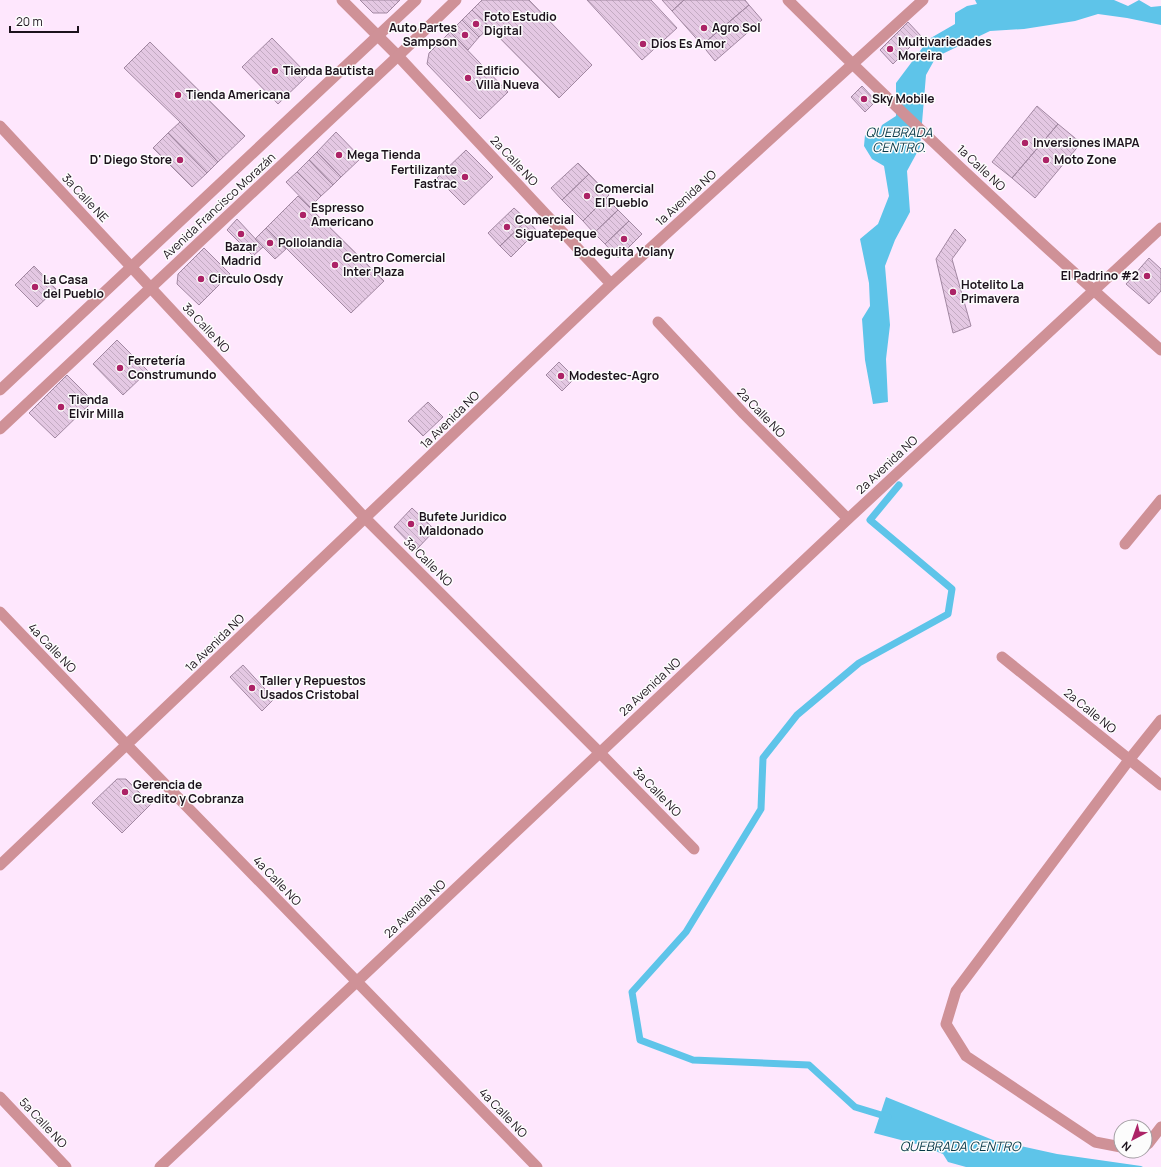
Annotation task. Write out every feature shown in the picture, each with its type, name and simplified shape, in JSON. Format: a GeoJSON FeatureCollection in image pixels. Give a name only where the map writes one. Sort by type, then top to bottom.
{"type":"FeatureCollection","features":[{"type":"Feature","properties":{"kind":"street","name":"2a Calle NO"},"geometry":{"type":"LineString","coordinates":[[342,0],[398,56],[611,284]]}},
{"type":"Feature","properties":{"kind":"street","name":"Avenida Francisco Morazán"},"geometry":{"type":"LineString","coordinates":[[0,390],[416,0]]}},
{"type":"Feature","properties":{"kind":"street","name":"Avenida Francisco Morazán"},"geometry":{"type":"LineString","coordinates":[[0,430],[456,0]]}},
{"type":"Feature","properties":{"kind":"street","name":"1a Calle NO"},"geometry":{"type":"LineString","coordinates":[[788,0],[852,64],[936,144],[1093,290],[1161,350]]}},
{"type":"Feature","properties":{"kind":"street","name":"1a Avenida NO"},"geometry":{"type":"LineString","coordinates":[[0,865],[611,284],[923,0]]}},
{"type":"Feature","properties":{"kind":"street","name":"3a Calle NE"},"geometry":{"type":"LineString","coordinates":[[0,126],[151,288]]}},
{"type":"Feature","properties":{"kind":"street","name":"2a Avenida NO"},"geometry":{"type":"LineString","coordinates":[[160,1167],[848,519],[1161,228]]}},
{"type":"Feature","properties":{"kind":"street","name":"3a Calle NO"},"geometry":{"type":"LineString","coordinates":[[151,288],[365,518],[600,752],[694,849]]}},
{"type":"Feature","properties":{"kind":"street","name":"2a Calle NO"},"geometry":{"type":"LineString","coordinates":[[658,322],[744,414],[848,519]]}},
{"type":"Feature","properties":{"kind":"street"},"geometry":{"type":"LineString","coordinates":[[1125,544],[1161,500]]}},
{"type":"Feature","properties":{"kind":"street","name":"4a Calle NO"},"geometry":{"type":"LineString","coordinates":[[0,612],[356,982],[537,1167]]}},
{"type":"Feature","properties":{"kind":"street","name":"2a Calle NO"},"geometry":{"type":"LineString","coordinates":[[1002,657],[1161,785]]}},
{"type":"Feature","properties":{"kind":"street"},"geometry":{"type":"LineString","coordinates":[[1113,1145],[1095,1142],[966,1056],[946,1024],[956,991],[1129,760],[1161,720]]}},
{"type":"Feature","properties":{"kind":"street","name":"5a Calle NO"},"geometry":{"type":"LineString","coordinates":[[0,1097],[66,1167]]}},
{"type":"Feature","properties":{"kind":"street"},"geometry":{"type":"LineString","coordinates":[[1153,1137],[1161,1127]]}},
{"type":"Feature","properties":{"kind":"water","name":"QUEBRADA CENTRO."},"geometry":{"type":"Polygon","coordinates":[[[975,0],[1114,0],[1128,6],[1139,0],[1151,7],[1161,6],[1161,25],[1098,14],[1075,21],[1024,29],[990,31],[936,57],[926,75],[920,147],[907,171],[910,212],[895,240],[885,266],[890,325],[886,359],[888,402],[873,404],[865,360],[862,319],[870,306],[869,283],[860,239],[878,224],[889,196],[884,166],[872,159],[864,146],[865,135],[877,137],[882,125],[896,116],[896,83],[929,39],[955,24],[955,13],[967,6],[977,4],[975,0]]]}},
{"type":"Feature","properties":{"kind":"water","name":"QUEBRADA CENTRO"},"geometry":{"type":"Polygon","coordinates":[[[886,1097],[993,1140],[1057,1154],[1143,1167],[966,1167],[948,1162],[943,1154],[920,1145],[874,1133],[886,1097]]]}},
{"type":"Feature","properties":{"kind":"building"},"geometry":{"type":"Polygon","coordinates":[[[360,0],[400,0],[387,13],[373,13],[360,0]]]}},
{"type":"Feature","properties":{"kind":"building"},"geometry":{"type":"Polygon","coordinates":[[[482,0],[529,0],[592,65],[559,98],[472,10],[482,0]]]}},
{"type":"Feature","properties":{"kind":"building","name":"Dios Es Amor"},"geometry":{"type":"Polygon","coordinates":[[[587,0],[651,0],[677,28],[642,60],[587,0]]]}},
{"type":"Feature","properties":{"kind":"building"},"geometry":{"type":"Polygon","coordinates":[[[662,0],[684,0],[672,11],[662,0]]]}},
{"type":"Feature","properties":{"kind":"building","name":"Agro Sol"},"geometry":{"type":"Polygon","coordinates":[[[684,0],[745,0],[749,5],[702,45],[672,11],[684,0]]]}},
{"type":"Feature","properties":{"kind":"building"},"geometry":{"type":"Polygon","coordinates":[[[749,5],[762,20],[715,61],[702,45],[749,5]]]}},
{"type":"Feature","properties":{"kind":"building","name":"Foto Estudio Digital"},"geometry":{"type":"Polygon","coordinates":[[[472,10],[490,27],[479,37],[462,20],[472,10]]]}},
{"type":"Feature","properties":{"kind":"building","name":"Auto Partes Sampson"},"geometry":{"type":"Polygon","coordinates":[[[462,20],[479,37],[468,50],[450,32],[462,20]]]}},
{"type":"Feature","properties":{"kind":"building"},"geometry":{"type":"Polygon","coordinates":[[[908,22],[921,36],[893,64],[880,50],[908,22]]]}},
{"type":"Feature","properties":{"kind":"building","name":"Edificio Villa Nueva"},"geometry":{"type":"Polygon","coordinates":[[[450,32],[508,92],[480,119],[427,64],[429,53],[450,32]]]}},
{"type":"Feature","properties":{"kind":"building","name":"Tienda Bautista"},"geometry":{"type":"Polygon","coordinates":[[[272,38],[308,75],[278,104],[242,67],[272,38]]]}},
{"type":"Feature","properties":{"kind":"building","name":"Tienda Americana"},"geometry":{"type":"Polygon","coordinates":[[[150,42],[245,136],[218,162],[180,122],[124,68],[150,42]]]}},
{"type":"Feature","properties":{"kind":"building","name":"Sky Mobile"},"geometry":{"type":"Polygon","coordinates":[[[862,86],[876,101],[865,112],[851,97],[862,86]]]}},
{"type":"Feature","properties":{"kind":"building","name":"Inversiones IMAPA"},"geometry":{"type":"Polygon","coordinates":[[[1037,106],[1058,124],[1012,178],[992,162],[1037,106]]]}},
{"type":"Feature","properties":{"kind":"building"},"geometry":{"type":"Polygon","coordinates":[[[180,122],[218,162],[207,173],[168,133],[180,122]]]}},
{"type":"Feature","properties":{"kind":"building","name":"Moto Zone"},"geometry":{"type":"Polygon","coordinates":[[[1058,124],[1081,143],[1035,198],[1012,178],[1058,124]]]}},
{"type":"Feature","properties":{"kind":"building","name":"Mega Tienda"},"geometry":{"type":"Polygon","coordinates":[[[336,132],[361,158],[341,177],[317,152],[336,132]]]}},
{"type":"Feature","properties":{"kind":"building","name":"D' Diego Store"},"geometry":{"type":"Polygon","coordinates":[[[168,133],[207,173],[192,187],[153,148],[168,133]]]}},
{"type":"Feature","properties":{"kind":"building","name":"Fertilizante Fastrac"},"geometry":{"type":"Polygon","coordinates":[[[466,150],[493,177],[464,205],[437,178],[466,150]]]}},
{"type":"Feature","properties":{"kind":"building"},"geometry":{"type":"Polygon","coordinates":[[[317,152],[341,177],[333,185],[309,160],[317,152]]]}},
{"type":"Feature","properties":{"kind":"building"},"geometry":{"type":"Polygon","coordinates":[[[309,160],[333,185],[321,196],[297,172],[309,160]]]}},
{"type":"Feature","properties":{"kind":"building"},"geometry":{"type":"Polygon","coordinates":[[[578,163],[589,174],[562,200],[551,188],[578,163]]]}},
{"type":"Feature","properties":{"kind":"building"},"geometry":{"type":"Polygon","coordinates":[[[297,172],[321,196],[310,207],[286,182],[297,172]]]}},
{"type":"Feature","properties":{"kind":"building","name":"Comercial El Pueblo"},"geometry":{"type":"Polygon","coordinates":[[[589,174],[609,195],[583,221],[562,200],[589,174]]]}},
{"type":"Feature","properties":{"kind":"building","name":"Centro Comercial Inter Plaza"},"geometry":{"type":"Polygon","coordinates":[[[298,196],[384,281],[351,313],[266,228],[298,196]]]}},
{"type":"Feature","properties":{"kind":"building"},"geometry":{"type":"Polygon","coordinates":[[[606,198],[618,210],[594,233],[583,221],[606,198]]]}},
{"type":"Feature","properties":{"kind":"building","name":"Comercial Siguatepeque"},"geometry":{"type":"Polygon","coordinates":[[[514,208],[527,220],[500,246],[488,233],[514,208]]]}},
{"type":"Feature","properties":{"kind":"building"},"geometry":{"type":"Polygon","coordinates":[[[618,210],[629,221],[605,244],[594,233],[618,210]]]}},
{"type":"Feature","properties":{"kind":"building","name":"Bazar Madrid"},"geometry":{"type":"Polygon","coordinates":[[[237,219],[263,247],[253,256],[227,230],[237,219]]]}},
{"type":"Feature","properties":{"kind":"building"},"geometry":{"type":"Polygon","coordinates":[[[527,220],[537,231],[511,257],[500,246],[527,220]]]}},
{"type":"Feature","properties":{"kind":"building","name":"Bodeguita Yolany"},"geometry":{"type":"Polygon","coordinates":[[[629,221],[642,234],[618,258],[605,244],[629,221]]]}},
{"type":"Feature","properties":{"kind":"building","name":"Pollolandia"},"geometry":{"type":"Polygon","coordinates":[[[266,228],[286,249],[275,259],[255,239],[266,228]]]}},
{"type":"Feature","properties":{"kind":"building","name":"Hotelito La Primavera"},"geometry":{"type":"Polygon","coordinates":[[[955,229],[966,240],[952,259],[971,326],[953,333],[936,259],[955,229]]]}},
{"type":"Feature","properties":{"kind":"building","name":"Circulo Osdy"},"geometry":{"type":"Polygon","coordinates":[[[204,248],[230,274],[199,305],[177,284],[178,274],[204,248]]]}},
{"type":"Feature","properties":{"kind":"building","name":"El Padrino #2"},"geometry":{"type":"Polygon","coordinates":[[[1149,258],[1161,269],[1161,291],[1149,304],[1126,284],[1149,258]]]}},
{"type":"Feature","properties":{"kind":"building","name":"La Casa del Pueblo"},"geometry":{"type":"Polygon","coordinates":[[[34,266],[56,289],[37,307],[15,285],[34,266]]]}},
{"type":"Feature","properties":{"kind":"building","name":"Ferretería Construmundo"},"geometry":{"type":"Polygon","coordinates":[[[117,340],[148,371],[123,395],[93,364],[117,340]]]}},
{"type":"Feature","properties":{"kind":"building","name":"Modestec-Agro"},"geometry":{"type":"Polygon","coordinates":[[[559,362],[575,378],[562,391],[546,375],[559,362]]]}},
{"type":"Feature","properties":{"kind":"building","name":"Tienda Elvir Milla"},"geometry":{"type":"Polygon","coordinates":[[[67,375],[93,401],[55,438],[29,413],[67,375]]]}},
{"type":"Feature","properties":{"kind":"building"},"geometry":{"type":"Polygon","coordinates":[[[428,402],[443,417],[423,436],[408,421],[428,402]]]}},
{"type":"Feature","properties":{"kind":"building"},"geometry":{"type":"Polygon","coordinates":[[[412,508],[435,530],[416,550],[394,527],[412,508]]]}},
{"type":"Feature","properties":{"kind":"building","name":"Taller y Repuestos Usados Cristobal"},"geometry":{"type":"Polygon","coordinates":[[[243,665],[274,699],[262,711],[230,677],[243,665]]]}},
{"type":"Feature","properties":{"kind":"building"},"geometry":{"type":"Polygon","coordinates":[[[117,779],[126,779],[151,804],[122,833],[92,803],[117,779]]]}},
{"type":"Feature","properties":{"kind":"waterway"},"geometry":{"type":"LineString","coordinates":[[888,1117],[855,1107],[809,1065],[693,1060],[640,1040],[632,992],[686,932],[761,809],[763,758],[797,715],[859,663],[948,614],[952,589],[870,520],[899,485]]}},
{"type":"Feature","properties":{"kind":"place","name":"Foto Estudio Digital"},"geometry":{"type":"Point","coordinates":[476,24]}},
{"type":"Feature","properties":{"kind":"place","name":"Agro Sol"},"geometry":{"type":"Point","coordinates":[704,28]}},
{"type":"Feature","properties":{"kind":"place","name":"Auto Partes Sampson"},"geometry":{"type":"Point","coordinates":[465,35]}},
{"type":"Feature","properties":{"kind":"place","name":"Dios Es Amor"},"geometry":{"type":"Point","coordinates":[643,44]}},
{"type":"Feature","properties":{"kind":"place","name":"Multivariedades Moreira"},"geometry":{"type":"Point","coordinates":[890,49]}},
{"type":"Feature","properties":{"kind":"place","name":"Tienda Bautista"},"geometry":{"type":"Point","coordinates":[275,71]}},
{"type":"Feature","properties":{"kind":"place","name":"Edificio Villa Nueva"},"geometry":{"type":"Point","coordinates":[468,78]}},
{"type":"Feature","properties":{"kind":"place","name":"Tienda Americana"},"geometry":{"type":"Point","coordinates":[178,95]}},
{"type":"Feature","properties":{"kind":"place","name":"Sky Mobile"},"geometry":{"type":"Point","coordinates":[864,99]}},
{"type":"Feature","properties":{"kind":"place","name":"Inversiones IMAPA"},"geometry":{"type":"Point","coordinates":[1025,143]}},
{"type":"Feature","properties":{"kind":"place","name":"Mega Tienda"},"geometry":{"type":"Point","coordinates":[339,155]}},
{"type":"Feature","properties":{"kind":"place","name":"D' Diego Store"},"geometry":{"type":"Point","coordinates":[180,160]}},
{"type":"Feature","properties":{"kind":"place","name":"Moto Zone"},"geometry":{"type":"Point","coordinates":[1046,160]}},
{"type":"Feature","properties":{"kind":"place","name":"Fertilizante Fastrac"},"geometry":{"type":"Point","coordinates":[465,177]}},
{"type":"Feature","properties":{"kind":"place","name":"Comercial El Pueblo"},"geometry":{"type":"Point","coordinates":[587,196]}},
{"type":"Feature","properties":{"kind":"place","name":"Espresso Americano"},"geometry":{"type":"Point","coordinates":[303,215]}},
{"type":"Feature","properties":{"kind":"place","name":"Comercial Siguatepeque"},"geometry":{"type":"Point","coordinates":[507,227]}},
{"type":"Feature","properties":{"kind":"place","name":"Bazar Madrid"},"geometry":{"type":"Point","coordinates":[241,234]}},
{"type":"Feature","properties":{"kind":"place","name":"Bodeguita Yolany"},"geometry":{"type":"Point","coordinates":[624,239]}},
{"type":"Feature","properties":{"kind":"place","name":"Pollolandia"},"geometry":{"type":"Point","coordinates":[270,243]}},
{"type":"Feature","properties":{"kind":"place","name":"Centro Comercial Inter Plaza"},"geometry":{"type":"Point","coordinates":[335,265]}},
{"type":"Feature","properties":{"kind":"place","name":"El Padrino #2"},"geometry":{"type":"Point","coordinates":[1147,276]}},
{"type":"Feature","properties":{"kind":"place","name":"Circulo Osdy"},"geometry":{"type":"Point","coordinates":[201,279]}},
{"type":"Feature","properties":{"kind":"place","name":"La Casa del Pueblo"},"geometry":{"type":"Point","coordinates":[35,287]}},
{"type":"Feature","properties":{"kind":"place","name":"Hotelito La Primavera"},"geometry":{"type":"Point","coordinates":[953,292]}},
{"type":"Feature","properties":{"kind":"place","name":"Ferretería Construmundo"},"geometry":{"type":"Point","coordinates":[120,368]}},
{"type":"Feature","properties":{"kind":"place","name":"Modestec-Agro"},"geometry":{"type":"Point","coordinates":[561,376]}},
{"type":"Feature","properties":{"kind":"place","name":"Tienda Elvir Milla"},"geometry":{"type":"Point","coordinates":[61,407]}},
{"type":"Feature","properties":{"kind":"place","name":"Bufete Juridico Maldonado"},"geometry":{"type":"Point","coordinates":[411,524]}},
{"type":"Feature","properties":{"kind":"place","name":"Taller y Repuestos Usados Cristobal"},"geometry":{"type":"Point","coordinates":[252,688]}},
{"type":"Feature","properties":{"kind":"place","name":"Gerencia de Credito y Cobranza"},"geometry":{"type":"Point","coordinates":[125,792]}}]}
